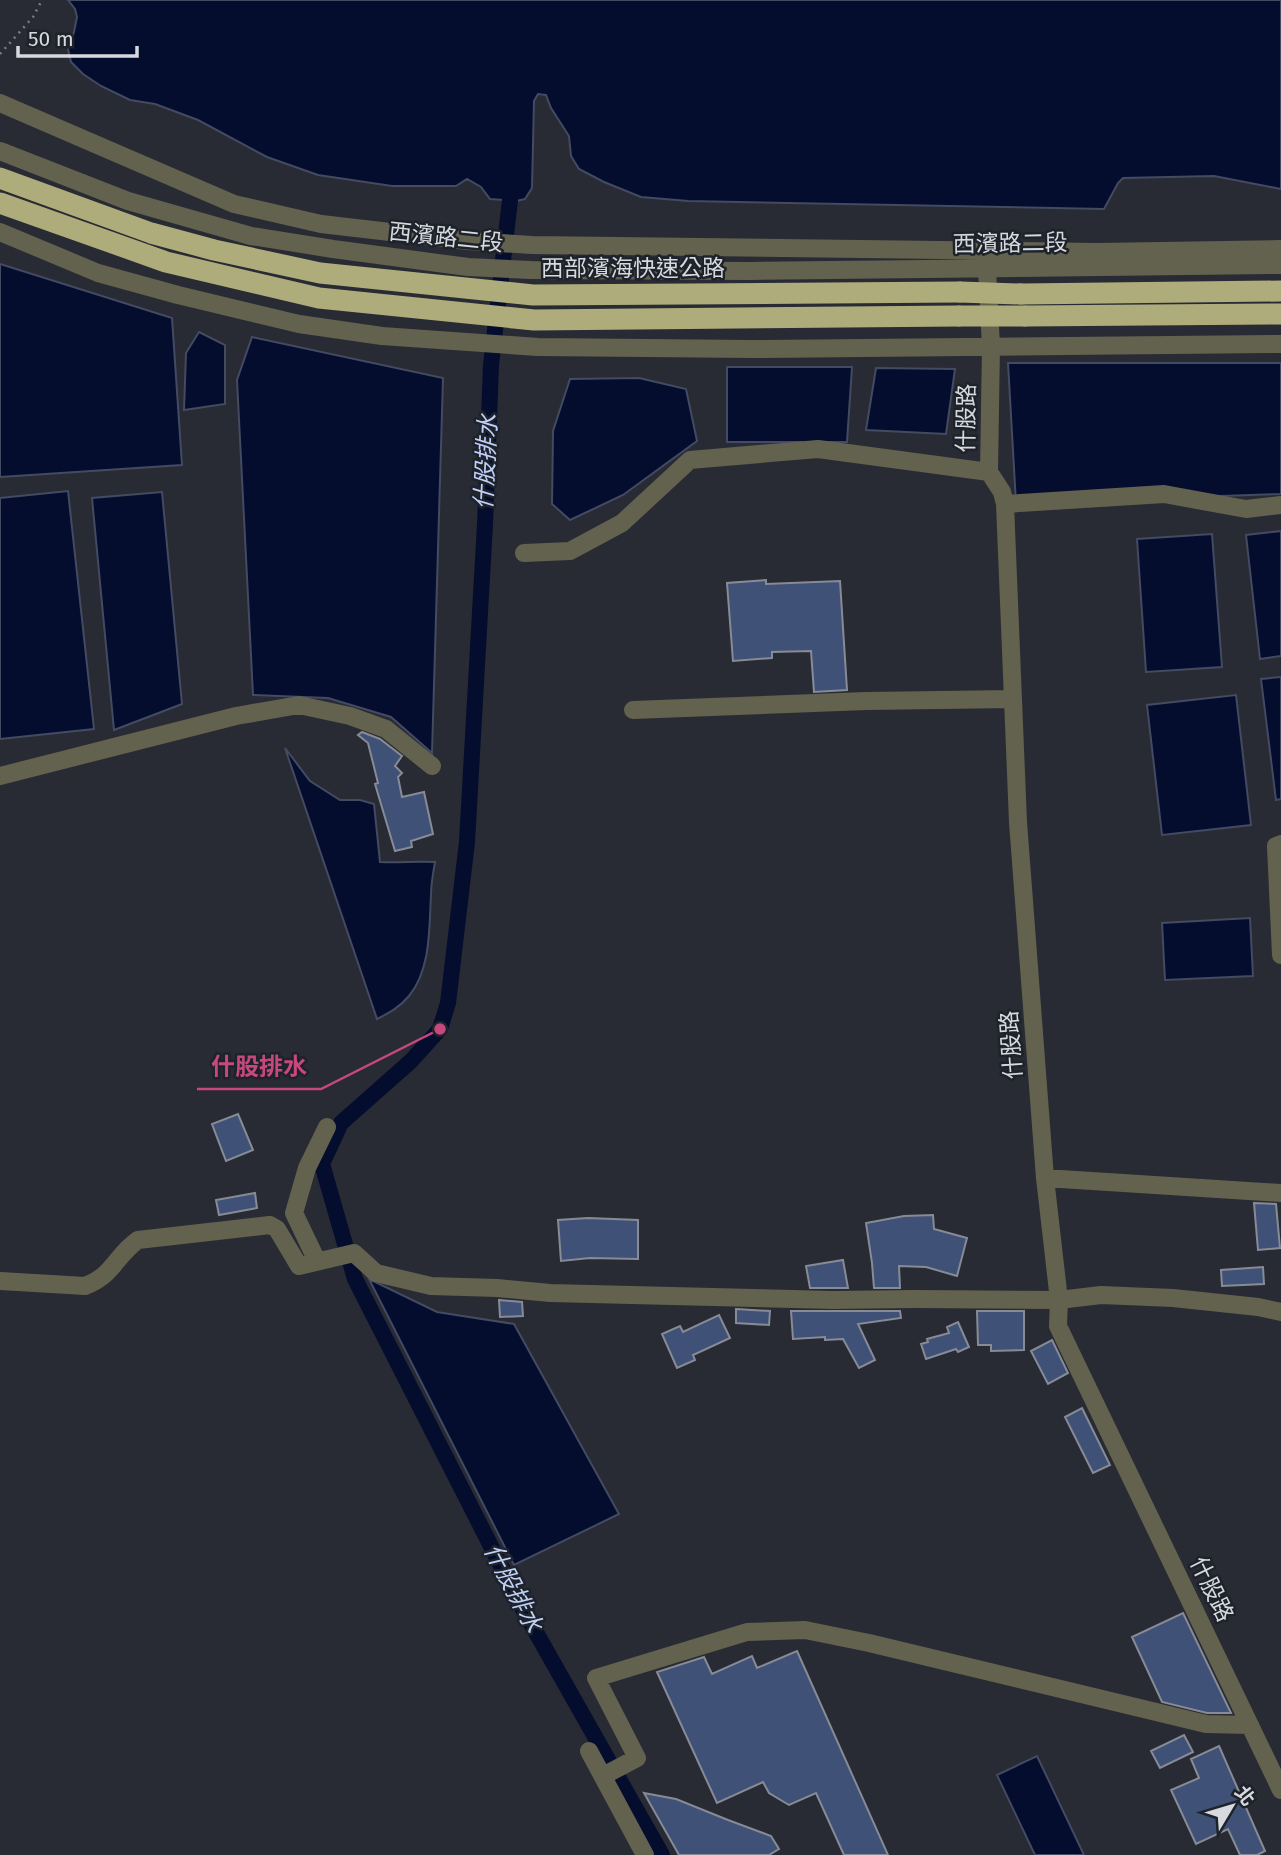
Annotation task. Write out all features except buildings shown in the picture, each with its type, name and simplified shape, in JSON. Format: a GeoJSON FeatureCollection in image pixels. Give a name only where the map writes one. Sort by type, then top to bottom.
{"type":"FeatureCollection","features":[{"type":"Feature","properties":{"kind":"highway","name":"西部濱海快速公路"},"geometry":{"type":"LineString","coordinates":[[0,178],[151,233],[214,250],[320,273],[533,295],[1281,291]]}},
{"type":"Feature","properties":{"kind":"highway"},"geometry":{"type":"LineString","coordinates":[[0,203],[166,262],[319,298],[534,320],[1281,314]]}},
{"type":"Feature","properties":{"kind":"street"},"geometry":{"type":"LineString","coordinates":[[0,103],[234,204],[321,224],[468,241],[986,259],[1098,252],[1281,249]]}},
{"type":"Feature","properties":{"kind":"street","name":"西濱路二段"},"geometry":{"type":"LineString","coordinates":[[0,151],[128,201],[251,236],[468,267],[531,270],[750,271],[986,259],[1281,265]]}},
{"type":"Feature","properties":{"kind":"street"},"geometry":{"type":"LineString","coordinates":[[0,232],[99,273],[299,324],[467,343],[538,347],[752,349],[1281,344]]}},
{"type":"Feature","properties":{"kind":"street","name":"什股路"},"geometry":{"type":"LineString","coordinates":[[986,259],[991,346],[989,472],[1002,492],[1005,504],[1018,822],[1045,1178],[1059,1300],[1058,1326],[1281,1790]]}},
{"type":"Feature","properties":{"kind":"street"},"geometry":{"type":"LineString","coordinates":[[524,553],[570,551],[622,523],[690,460],[818,449],[989,472]]}},
{"type":"Feature","properties":{"kind":"street"},"geometry":{"type":"LineString","coordinates":[[1005,504],[1164,494],[1245,509],[1281,505]]}},
{"type":"Feature","properties":{"kind":"street"},"geometry":{"type":"LineString","coordinates":[[633,710],[866,701],[1013,699]]}},
{"type":"Feature","properties":{"kind":"street"},"geometry":{"type":"LineString","coordinates":[[0,776],[236,716],[299,705],[351,716],[386,729],[432,766]]}},
{"type":"Feature","properties":{"kind":"street"},"geometry":{"type":"LineString","coordinates":[[1281,844],[1276,846],[1281,955]]}},
{"type":"Feature","properties":{"kind":"street"},"geometry":{"type":"LineString","coordinates":[[321,1260],[294,1213],[307,1168],[327,1127]]}},
{"type":"Feature","properties":{"kind":"street"},"geometry":{"type":"LineString","coordinates":[[1045,1178],[1281,1193]]}},
{"type":"Feature","properties":{"kind":"street"},"geometry":{"type":"LineString","coordinates":[[0,1282],[85,1286],[96,1282],[107,1273],[129,1246],[138,1240],[270,1225],[277,1229],[299,1266],[354,1252],[376,1273],[430,1286],[550,1293],[833,1300],[1059,1300],[1101,1296],[1173,1298],[1281,1312]]}},
{"type":"Feature","properties":{"kind":"street"},"geometry":{"type":"LineString","coordinates":[[603,1776],[637,1758],[596,1678],[747,1632],[805,1630],[1206,1724],[1250,1725]]}},
{"type":"Feature","properties":{"kind":"street"},"geometry":{"type":"LineString","coordinates":[[589,1751],[645,1855]]}},
{"type":"Feature","properties":{"kind":"path"},"geometry":{"type":"LineString","coordinates":[[0,54],[33,17],[42,0]]}},
{"type":"Feature","properties":{"kind":"water"},"geometry":{"type":"Polygon","coordinates":[[[68,0],[1281,0],[1281,189],[1214,176],[1123,178],[1104,209],[688,201],[641,197],[579,169],[571,156],[569,136],[546,95],[538,94],[534,101],[532,188],[525,199],[490,199],[481,187],[467,179],[456,186],[392,186],[318,175],[267,157],[198,120],[155,104],[130,100],[83,74],[71,62],[68,49],[77,17],[68,0]]]}},
{"type":"Feature","properties":{"kind":"water"},"geometry":{"type":"Polygon","coordinates":[[[0,264],[172,318],[182,465],[0,477],[0,264]]]}},
{"type":"Feature","properties":{"kind":"water"},"geometry":{"type":"Polygon","coordinates":[[[199,332],[225,345],[225,404],[184,410],[186,353],[199,332]]]}},
{"type":"Feature","properties":{"kind":"water"},"geometry":{"type":"Polygon","coordinates":[[[252,337],[443,378],[432,753],[391,717],[328,698],[253,695],[237,380],[252,337]]]}},
{"type":"Feature","properties":{"kind":"water"},"geometry":{"type":"Polygon","coordinates":[[[1008,363],[1281,363],[1281,494],[1016,503],[1008,363]]]}},
{"type":"Feature","properties":{"kind":"water"},"geometry":{"type":"Polygon","coordinates":[[[727,367],[852,367],[847,442],[727,442],[727,367]]]}},
{"type":"Feature","properties":{"kind":"water"},"geometry":{"type":"Polygon","coordinates":[[[876,368],[955,369],[946,434],[866,430],[876,368]]]}},
{"type":"Feature","properties":{"kind":"water"},"geometry":{"type":"Polygon","coordinates":[[[639,378],[686,389],[697,441],[623,495],[570,520],[552,504],[553,431],[570,379],[639,378]]]}},
{"type":"Feature","properties":{"kind":"water"},"geometry":{"type":"Polygon","coordinates":[[[68,491],[94,729],[0,739],[0,498],[68,491]]]}},
{"type":"Feature","properties":{"kind":"water"},"geometry":{"type":"Polygon","coordinates":[[[162,492],[182,704],[114,730],[92,498],[162,492]]]}},
{"type":"Feature","properties":{"kind":"water"},"geometry":{"type":"Polygon","coordinates":[[[1281,531],[1281,656],[1260,659],[1246,535],[1281,531]]]}},
{"type":"Feature","properties":{"kind":"water"},"geometry":{"type":"Polygon","coordinates":[[[1212,534],[1222,667],[1146,672],[1137,539],[1212,534]]]}},
{"type":"Feature","properties":{"kind":"water"},"geometry":{"type":"Polygon","coordinates":[[[1281,677],[1281,799],[1276,800],[1261,679],[1281,677]]]}},
{"type":"Feature","properties":{"kind":"water"},"geometry":{"type":"Polygon","coordinates":[[[1236,695],[1251,825],[1162,835],[1147,705],[1236,695]]]}},
{"type":"Feature","properties":{"kind":"water"},"geometry":{"type":"Polygon","coordinates":[[[285,748],[310,781],[340,800],[360,800],[374,804],[380,862],[435,862],[428,948],[421,974],[406,1000],[377,1019],[285,748]]]}},
{"type":"Feature","properties":{"kind":"water"},"geometry":{"type":"Polygon","coordinates":[[[1250,918],[1253,976],[1165,980],[1162,923],[1250,918]]]}},
{"type":"Feature","properties":{"kind":"water"},"geometry":{"type":"Polygon","coordinates":[[[369,1279],[437,1312],[514,1324],[619,1514],[514,1565],[369,1279]]]}},
{"type":"Feature","properties":{"kind":"water"},"geometry":{"type":"Polygon","coordinates":[[[1037,1756],[1084,1855],[1035,1855],[997,1775],[1037,1756]]]}},
{"type":"Feature","properties":{"kind":"waterway","name":"什股排水"},"geometry":{"type":"LineString","coordinates":[[510,200],[491,365],[467,842],[448,1003],[440,1029],[411,1061],[341,1123],[322,1164],[355,1279],[525,1613],[662,1855]]}},
{"type":"Feature","properties":{"kind":"place","name":"什股排水"},"geometry":{"type":"Point","coordinates":[440,1029]}}]}
